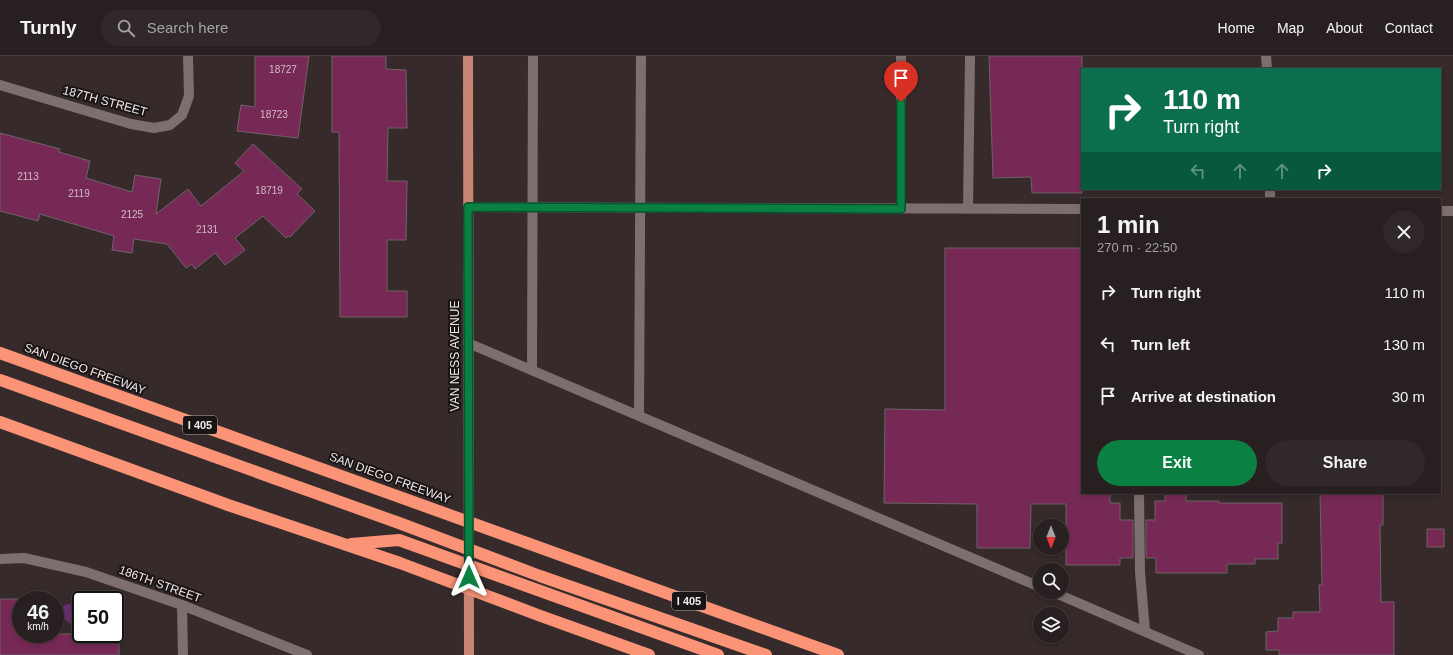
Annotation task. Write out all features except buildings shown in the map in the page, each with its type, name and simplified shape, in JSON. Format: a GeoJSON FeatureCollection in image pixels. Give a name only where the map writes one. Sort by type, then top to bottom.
{"type":"FeatureCollection","features":[{"type":"Feature","properties":{"kind":"highway","name":"SAN DIEGO FREEWAY"},"geometry":{"type":"LineString","coordinates":[[0,353],[838,655]]}},
{"type":"Feature","properties":{"kind":"highway"},"geometry":{"type":"LineString","coordinates":[[0,380],[399,523],[540,576],[766,655]]}},
{"type":"Feature","properties":{"kind":"highway"},"geometry":{"type":"LineString","coordinates":[[0,422],[228,505],[348,544],[650,655]]}},
{"type":"Feature","properties":{"kind":"highway"},"geometry":{"type":"LineString","coordinates":[[348,544],[399,540],[718,655]]}},
{"type":"Feature","properties":{"kind":"main road","name":"VAN NESS AVENUE"},"geometry":{"type":"LineString","coordinates":[[468,56],[469,655]]}},
{"type":"Feature","properties":{"kind":"street","name":"187TH STREET"},"geometry":{"type":"LineString","coordinates":[[0,85],[131,124],[154,128],[170,125],[182,115],[188,96],[188,56]]}},
{"type":"Feature","properties":{"kind":"street"},"geometry":{"type":"LineString","coordinates":[[532,370],[533,56]]}},
{"type":"Feature","properties":{"kind":"street"},"geometry":{"type":"LineString","coordinates":[[639,416],[641,56]]}},
{"type":"Feature","properties":{"kind":"street"},"geometry":{"type":"LineString","coordinates":[[901,56],[901,209]]}},
{"type":"Feature","properties":{"kind":"street"},"geometry":{"type":"LineString","coordinates":[[968,209],[970,56]]}},
{"type":"Feature","properties":{"kind":"street"},"geometry":{"type":"LineString","coordinates":[[1266,56],[1267,68]]}},
{"type":"Feature","properties":{"kind":"street"},"geometry":{"type":"LineString","coordinates":[[468,207],[1081,209]]}},
{"type":"Feature","properties":{"kind":"street"},"geometry":{"type":"LineString","coordinates":[[1441,211],[1453,211]]}},
{"type":"Feature","properties":{"kind":"street"},"geometry":{"type":"LineString","coordinates":[[468,343],[1033,584]]}},
{"type":"Feature","properties":{"kind":"street"},"geometry":{"type":"LineString","coordinates":[[1139,494],[1140,572],[1145,631]]}},
{"type":"Feature","properties":{"kind":"street","name":"186TH STREET"},"geometry":{"type":"LineString","coordinates":[[0,559],[24,558],[86,572],[182,606],[307,655]]}},
{"type":"Feature","properties":{"kind":"street"},"geometry":{"type":"LineString","coordinates":[[1069,599],[1199,655]]}},
{"type":"Feature","properties":{"kind":"street"},"geometry":{"type":"LineString","coordinates":[[182,606],[183,655]]}},
{"type":"Feature","properties":{"kind":"shaded area"},"geometry":{"type":"Polygon","coordinates":[[[67,604],[72,605],[72,624],[64,619],[64,606],[67,604]]]}},
{"type":"Feature","properties":{"kind":"route"},"geometry":{"type":"LineString","coordinates":[[469,577],[468,207],[901,209],[901,102]]}}]}
